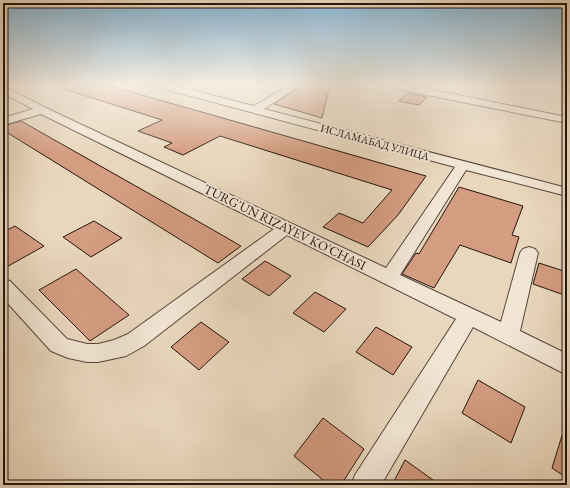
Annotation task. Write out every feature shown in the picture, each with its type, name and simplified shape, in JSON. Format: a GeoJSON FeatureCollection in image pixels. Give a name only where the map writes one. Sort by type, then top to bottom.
{"type":"FeatureCollection","features":[{"type":"Feature","properties":{"kind":"street","name":"TURG'UN RIZAYEV KO'CHASI"},"geometry":{"type":"LineString","coordinates":[[38,108],[389,277],[567,365]]}},
{"type":"Feature","properties":{"kind":"street","name":"ИСЛАМАБАД УЛИЦА"},"geometry":{"type":"LineString","coordinates":[[247,108],[462,166],[567,192]]}},
{"type":"Feature","properties":{"kind":"street"},"geometry":{"type":"LineString","coordinates":[[255,110],[259,108]]}},
{"type":"Feature","properties":{"kind":"street"},"geometry":{"type":"LineString","coordinates":[[506,108],[567,120]]}},
{"type":"Feature","properties":{"kind":"street"},"geometry":{"type":"LineString","coordinates":[[3,122],[42,110]]}},
{"type":"Feature","properties":{"kind":"street"},"geometry":{"type":"LineString","coordinates":[[389,277],[462,166]]}},
{"type":"Feature","properties":{"kind":"street"},"geometry":{"type":"LineString","coordinates":[[3,286],[59,345],[87,353],[108,352],[136,340],[286,228]]}},
{"type":"Feature","properties":{"kind":"street"},"geometry":{"type":"LineString","coordinates":[[508,335],[529,253]]}},
{"type":"Feature","properties":{"kind":"street"},"geometry":{"type":"LineString","coordinates":[[365,485],[469,316]]}},
{"type":"Feature","properties":{"kind":"building"},"geometry":{"type":"Polygon","coordinates":[[[123,108],[187,108],[426,176],[398,215],[368,247],[323,227],[339,213],[363,223],[392,190],[220,136],[183,155],[164,147],[172,143],[138,131],[162,120],[123,108]]]}},
{"type":"Feature","properties":{"kind":"building"},"geometry":{"type":"Polygon","coordinates":[[[287,108],[324,108],[322,118],[287,108]]]}},
{"type":"Feature","properties":{"kind":"building"},"geometry":{"type":"Polygon","coordinates":[[[21,121],[241,246],[218,263],[3,130],[3,126],[21,121]]]}},
{"type":"Feature","properties":{"kind":"building"},"geometry":{"type":"Polygon","coordinates":[[[459,187],[523,206],[512,235],[519,237],[511,263],[460,245],[434,288],[402,274],[416,253],[419,254],[459,187]]]}},
{"type":"Feature","properties":{"kind":"building"},"geometry":{"type":"Polygon","coordinates":[[[94,221],[122,238],[91,257],[63,237],[94,221]]]}},
{"type":"Feature","properties":{"kind":"building"},"geometry":{"type":"Polygon","coordinates":[[[15,226],[44,246],[3,269],[3,232],[15,226]]]}},
{"type":"Feature","properties":{"kind":"building"},"geometry":{"type":"Polygon","coordinates":[[[265,261],[291,276],[269,296],[242,279],[265,261]]]}},
{"type":"Feature","properties":{"kind":"building"},"geometry":{"type":"Polygon","coordinates":[[[539,263],[567,272],[567,296],[533,284],[539,263]]]}},
{"type":"Feature","properties":{"kind":"building"},"geometry":{"type":"Polygon","coordinates":[[[76,269],[129,315],[90,341],[39,290],[76,269]]]}},
{"type":"Feature","properties":{"kind":"building"},"geometry":{"type":"Polygon","coordinates":[[[315,292],[346,309],[324,332],[293,313],[315,292]]]}},
{"type":"Feature","properties":{"kind":"building"},"geometry":{"type":"Polygon","coordinates":[[[201,322],[229,342],[199,370],[171,347],[201,322]]]}},
{"type":"Feature","properties":{"kind":"building"},"geometry":{"type":"Polygon","coordinates":[[[376,327],[412,347],[393,375],[356,352],[376,327]]]}},
{"type":"Feature","properties":{"kind":"building"},"geometry":{"type":"Polygon","coordinates":[[[478,380],[525,407],[511,443],[462,413],[478,380]]]}},
{"type":"Feature","properties":{"kind":"building"},"geometry":{"type":"Polygon","coordinates":[[[323,418],[364,449],[341,485],[329,485],[294,456],[323,418]]]}},
{"type":"Feature","properties":{"kind":"building"},"geometry":{"type":"Polygon","coordinates":[[[564,429],[567,429],[567,478],[552,468],[564,429]]]}},
{"type":"Feature","properties":{"kind":"building"},"geometry":{"type":"Polygon","coordinates":[[[405,460],[440,485],[392,485],[405,460]]]}}]}
